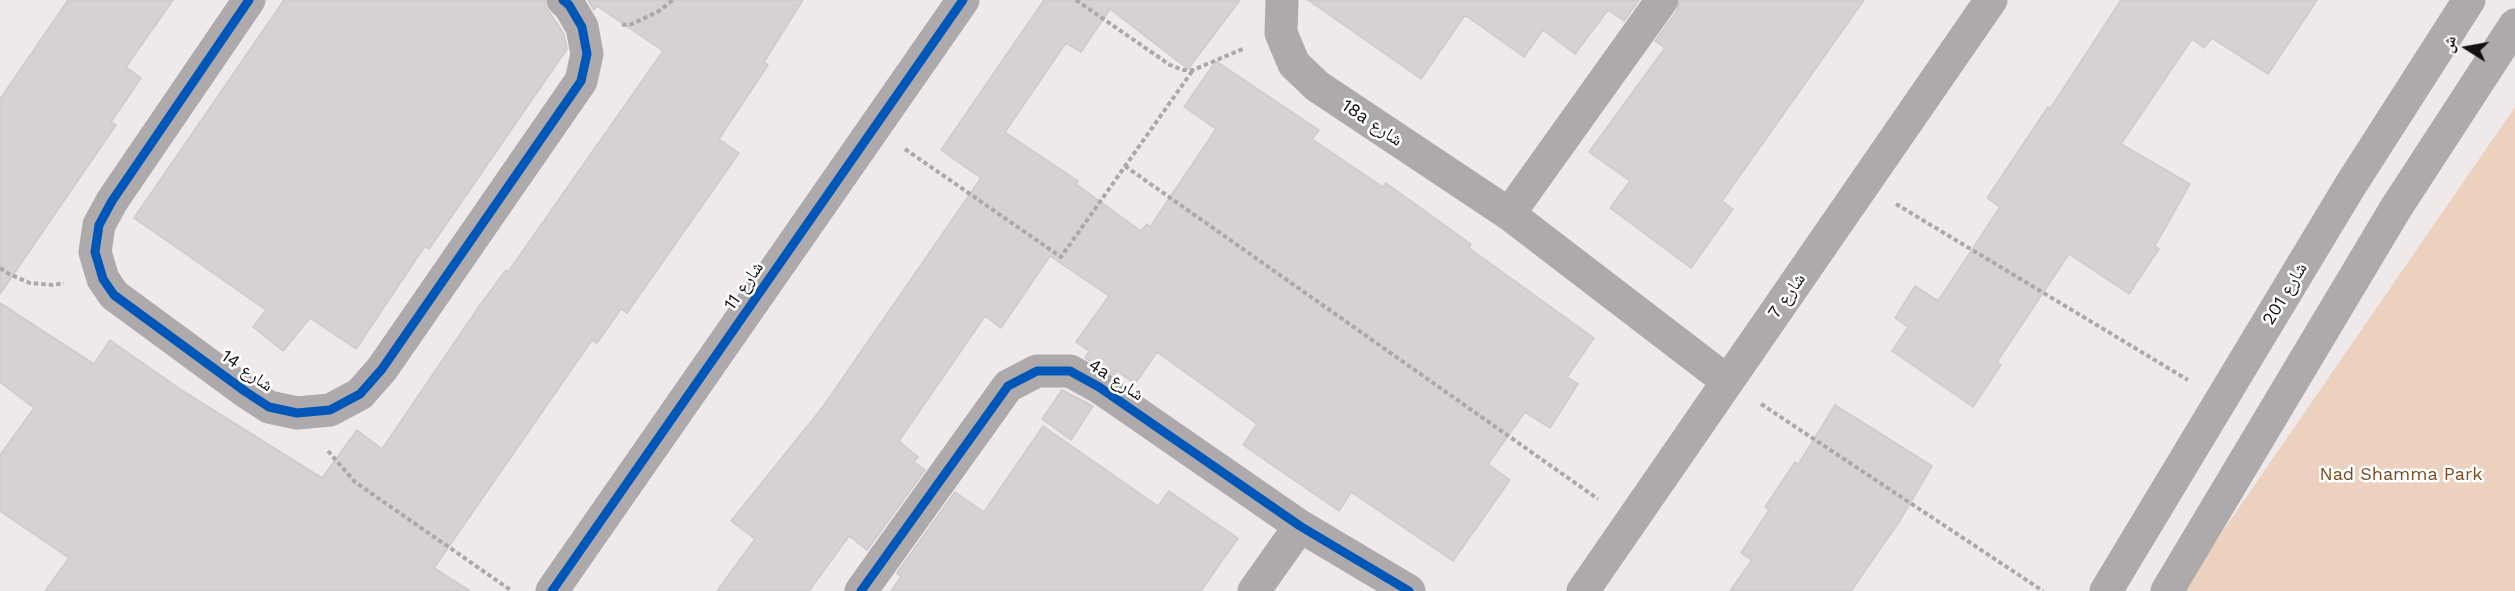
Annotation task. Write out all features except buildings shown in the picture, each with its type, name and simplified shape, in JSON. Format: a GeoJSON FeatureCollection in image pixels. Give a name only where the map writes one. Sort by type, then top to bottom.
{"type":"FeatureCollection","features":[{"type":"Feature","properties":{"kind":"street","name":"شارع 14"},"geometry":{"type":"LineString","coordinates":[[249,0],[112,201],[99,225],[95,252],[103,279],[114,295],[269,407],[297,413],[330,410],[360,394],[382,369],[581,81],[587,54],[582,27],[569,4],[563,0]]}},
{"type":"Feature","properties":{"kind":"street","name":"شارع 11"},"geometry":{"type":"LineString","coordinates":[[552,591],[963,0]]}},
{"type":"Feature","properties":{"kind":"street","name":"18a شارع"},"geometry":{"type":"LineString","coordinates":[[1282,0],[1281,33],[1294,64],[1317,86],[1509,214],[1727,381]]}},
{"type":"Feature","properties":{"kind":"street"},"geometry":{"type":"LineString","coordinates":[[1509,214],[1662,0]]}},
{"type":"Feature","properties":{"kind":"street","name":"شارع 7"},"geometry":{"type":"LineString","coordinates":[[1583,591],[1727,381],[1865,186],[1991,0]]}},
{"type":"Feature","properties":{"kind":"street","name":"شارع 201"},"geometry":{"type":"LineString","coordinates":[[2106,591],[2350,186],[2469,0]]}},
{"type":"Feature","properties":{"kind":"street"},"geometry":{"type":"LineString","coordinates":[[2168,591],[2396,208],[2515,25]]}},
{"type":"Feature","properties":{"kind":"street","name":"4a شارع"},"geometry":{"type":"LineString","coordinates":[[861,591],[1008,386],[1037,371],[1070,371],[1099,387],[1300,526],[1409,591]]}},
{"type":"Feature","properties":{"kind":"street"},"geometry":{"type":"LineString","coordinates":[[1254,591],[1300,526]]}},
{"type":"Feature","properties":{"kind":"path"},"geometry":{"type":"LineString","coordinates":[[582,27],[632,24],[659,11],[673,0]]}},
{"type":"Feature","properties":{"kind":"path"},"geometry":{"type":"LineString","coordinates":[[1076,0],[1170,64],[1183,70],[1193,70],[1281,33]]}},
{"type":"Feature","properties":{"kind":"path"},"geometry":{"type":"LineString","coordinates":[[875,128],[1060,257],[1193,70]]}},
{"type":"Feature","properties":{"kind":"path"},"geometry":{"type":"LineString","coordinates":[[1125,166],[1632,522]]}},
{"type":"Feature","properties":{"kind":"path"},"geometry":{"type":"LineString","coordinates":[[1865,186],[2221,399]]}},
{"type":"Feature","properties":{"kind":"path"},"geometry":{"type":"LineString","coordinates":[[0,268],[30,283],[53,285],[75,280],[103,279]]}},
{"type":"Feature","properties":{"kind":"path"},"geometry":{"type":"LineString","coordinates":[[1727,381],[2043,591]]}},
{"type":"Feature","properties":{"kind":"path"},"geometry":{"type":"LineString","coordinates":[[297,413],[356,482],[513,591]]}},
{"type":"Feature","properties":{"kind":"green space","name":"Nad Shamma Park"},"geometry":{"type":"Polygon","coordinates":[[[2515,107],[2515,591],[2183,591],[2185,586],[2515,107]]]}},
{"type":"Feature","properties":{"kind":"cycle path"},"geometry":{"type":"LineString","coordinates":[[249,0],[112,201],[99,225],[95,252],[103,279],[114,295],[269,407],[297,413],[330,410],[360,394],[382,369],[581,81],[587,54],[582,27],[569,5],[563,0]]}},
{"type":"Feature","properties":{"kind":"cycle path"},"geometry":{"type":"LineString","coordinates":[[552,591],[963,0]]}},
{"type":"Feature","properties":{"kind":"cycle path"},"geometry":{"type":"LineString","coordinates":[[861,591],[1008,386],[1037,371],[1070,371],[1099,387],[1300,526],[1409,591]]}}]}
